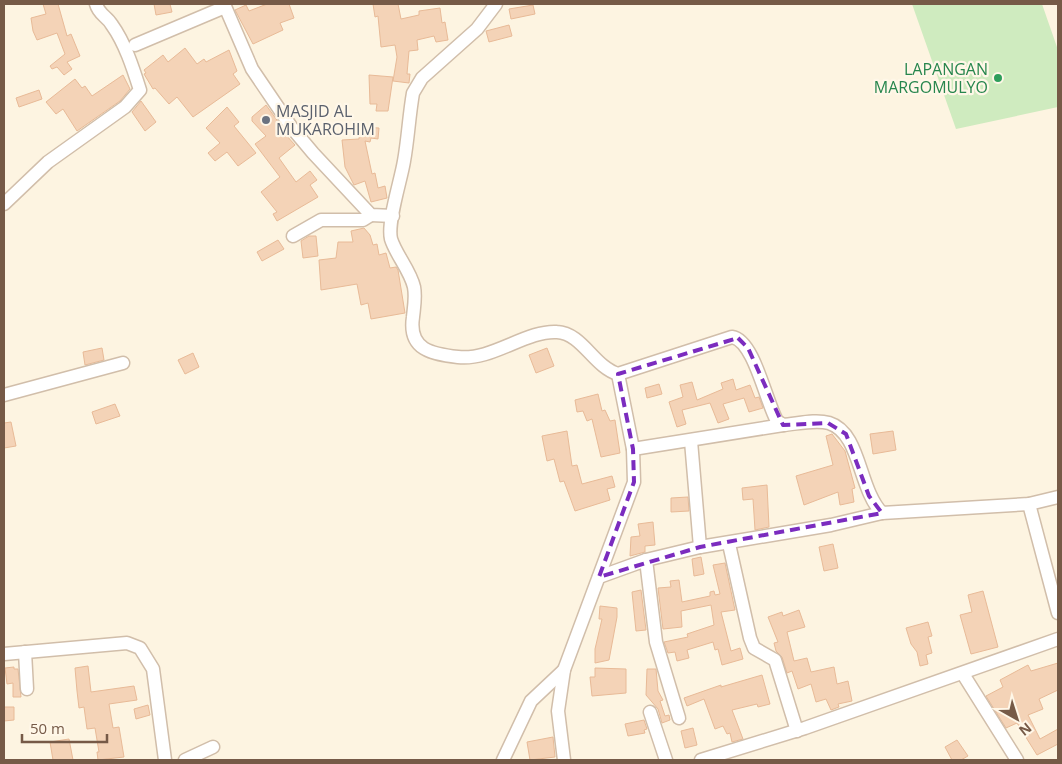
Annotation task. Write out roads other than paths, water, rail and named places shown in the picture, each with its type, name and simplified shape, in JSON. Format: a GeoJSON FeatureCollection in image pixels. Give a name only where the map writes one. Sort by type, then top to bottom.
{"type":"FeatureCollection","features":[{"type":"Feature","properties":{"kind":"street"},"geometry":{"type":"LineString","coordinates":[[4,204],[43,167],[125,108],[140,90],[115,30],[109,20],[100,13],[96,4]]}},
{"type":"Feature","properties":{"kind":"street"},"geometry":{"type":"LineString","coordinates":[[496,4],[471,35],[422,78],[413,93],[391,239],[414,287],[416,297],[411,328],[414,339],[420,347],[427,351],[467,358],[490,353],[545,333],[557,332],[568,335],[603,367],[618,374],[732,337],[738,338],[748,348],[774,416],[783,425]]}},
{"type":"Feature","properties":{"kind":"street"},"geometry":{"type":"LineString","coordinates":[[135,45],[225,5],[252,69],[292,128],[371,215]]}},
{"type":"Feature","properties":{"kind":"street"},"geometry":{"type":"LineString","coordinates":[[293,236],[321,220],[363,220],[371,215],[393,216]]}},
{"type":"Feature","properties":{"kind":"street"},"geometry":{"type":"LineString","coordinates":[[4,394],[122,364]]}},
{"type":"Feature","properties":{"kind":"street"},"geometry":{"type":"LineString","coordinates":[[564,760],[558,711],[564,670],[634,482],[633,449],[618,374]]}},
{"type":"Feature","properties":{"kind":"street"},"geometry":{"type":"LineString","coordinates":[[633,449],[783,425],[828,422],[846,434],[852,444],[869,496],[882,513]]}},
{"type":"Feature","properties":{"kind":"street"},"geometry":{"type":"LineString","coordinates":[[691,441],[700,547]]}},
{"type":"Feature","properties":{"kind":"street"},"geometry":{"type":"LineString","coordinates":[[599,577],[646,560],[700,547],[729,544],[756,536],[831,525],[882,513],[1029,504],[1058,497]]}},
{"type":"Feature","properties":{"kind":"street"},"geometry":{"type":"LineString","coordinates":[[1029,504],[1058,613]]}},
{"type":"Feature","properties":{"kind":"street"},"geometry":{"type":"LineString","coordinates":[[729,544],[750,638],[754,648],[775,660],[797,731]]}},
{"type":"Feature","properties":{"kind":"street"},"geometry":{"type":"LineString","coordinates":[[646,560],[656,642],[679,718]]}},
{"type":"Feature","properties":{"kind":"street"},"geometry":{"type":"LineString","coordinates":[[702,760],[797,731],[1058,639]]}},
{"type":"Feature","properties":{"kind":"street"},"geometry":{"type":"LineString","coordinates":[[4,654],[127,643],[140,648],[153,669],[165,760]]}},
{"type":"Feature","properties":{"kind":"street"},"geometry":{"type":"LineString","coordinates":[[25,652],[27,689]]}},
{"type":"Feature","properties":{"kind":"street"},"geometry":{"type":"LineString","coordinates":[[503,760],[531,701],[564,670]]}},
{"type":"Feature","properties":{"kind":"street"},"geometry":{"type":"LineString","coordinates":[[963,674],[1017,760]]}},
{"type":"Feature","properties":{"kind":"street"},"geometry":{"type":"LineString","coordinates":[[650,712],[666,760]]}},
{"type":"Feature","properties":{"kind":"street"},"geometry":{"type":"LineString","coordinates":[[185,760],[213,747]]}},
{"type":"Feature","properties":{"kind":"place","name":"LAPANGAN MARGOMULYO"},"geometry":{"type":"Point","coordinates":[998,78]}},
{"type":"Feature","properties":{"kind":"place","name":"MASJID AL MUKAROHIM"},"geometry":{"type":"Point","coordinates":[266,120]}}]}
